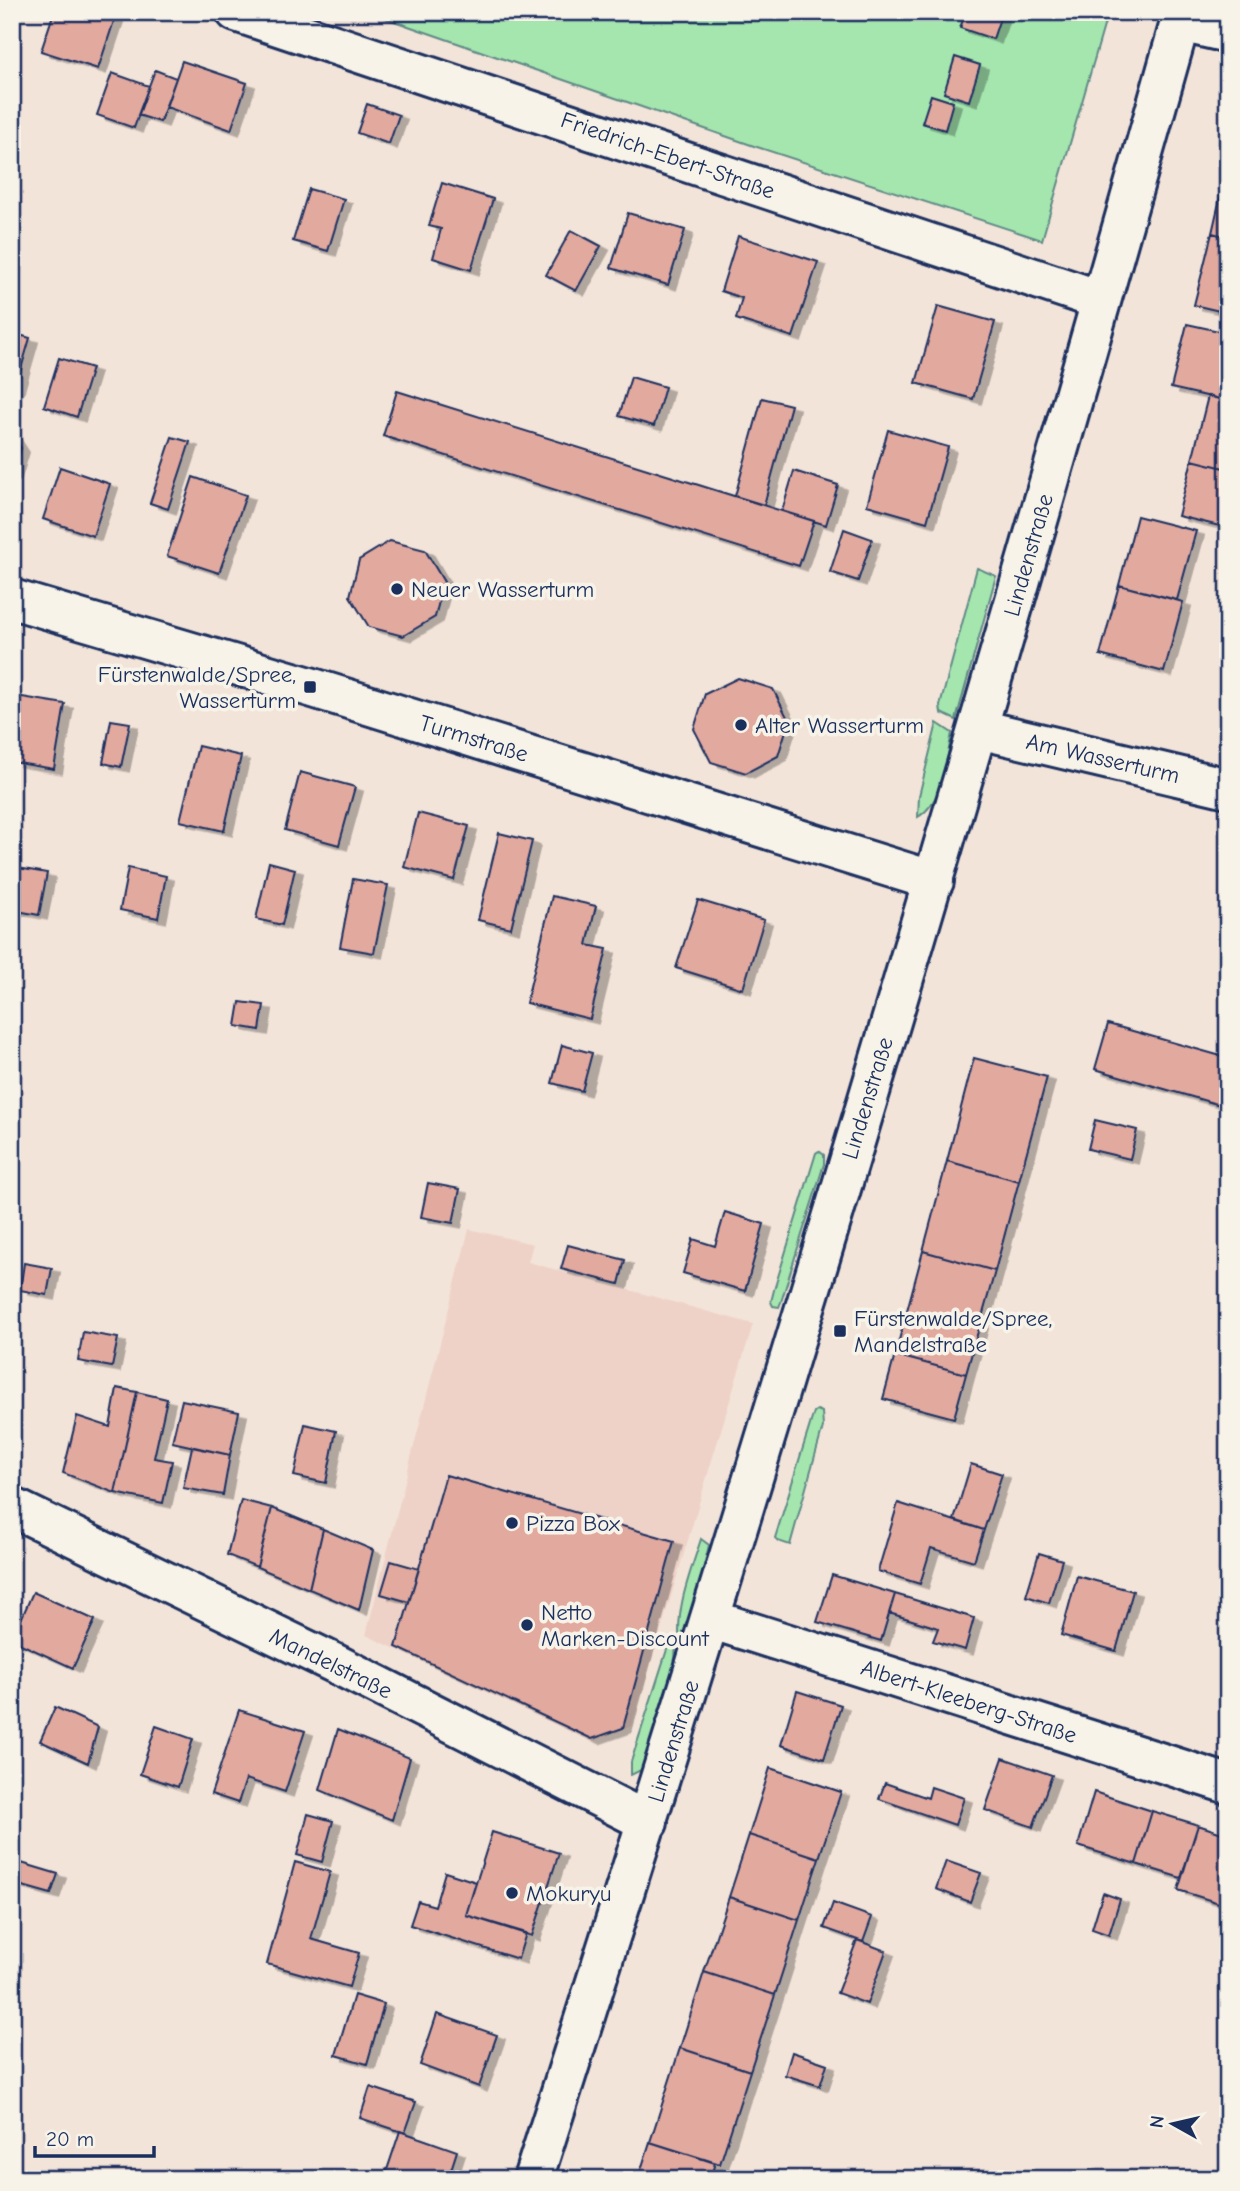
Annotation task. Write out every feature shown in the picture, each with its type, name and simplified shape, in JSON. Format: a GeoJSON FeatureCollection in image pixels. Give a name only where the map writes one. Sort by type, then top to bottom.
{"type":"FeatureCollection","features":[{"type":"Feature","properties":{"kind":"street","name":"Friedrich-Ebert-Straße"},"geometry":{"type":"LineString","coordinates":[[236,12],[1100,300]]}},
{"type":"Feature","properties":{"kind":"street","name":"Lindenstraße"},"geometry":{"type":"LineString","coordinates":[[533,2179],[648,1822],[934,881],[1181,17]]}},
{"type":"Feature","properties":{"kind":"street"},"geometry":{"type":"LineString","coordinates":[[1181,17],[1228,33]]}},
{"type":"Feature","properties":{"kind":"street","name":"Turmstraße"},"geometry":{"type":"LineString","coordinates":[[12,599],[310,687],[934,881]]}},
{"type":"Feature","properties":{"kind":"street","name":"Am Wasserturm"},"geometry":{"type":"LineString","coordinates":[[979,729],[1228,788]]}},
{"type":"Feature","properties":{"kind":"street","name":"Mandelstraße"},"geometry":{"type":"LineString","coordinates":[[12,1507],[345,1669],[648,1822]]}},
{"type":"Feature","properties":{"kind":"street","name":"Albert-Kleeberg-Straße"},"geometry":{"type":"LineString","coordinates":[[710,1619],[1228,1784]]}},
{"type":"Feature","properties":{"kind":"shaded area"},"geometry":{"type":"Polygon","coordinates":[[[469,1229],[533,1244],[528,1262],[753,1324],[632,1726],[592,1742],[366,1635],[469,1229]]]}},
{"type":"Feature","properties":{"kind":"green space"},"geometry":{"type":"Polygon","coordinates":[[[368,12],[1108,12],[1042,240],[754,146],[368,12]]]}},
{"type":"Feature","properties":{"kind":"green space"},"geometry":{"type":"Polygon","coordinates":[[[977,568],[996,576],[956,720],[941,713],[940,706],[977,568]]]}},
{"type":"Feature","properties":{"kind":"green space"},"geometry":{"type":"Polygon","coordinates":[[[937,723],[952,733],[939,791],[927,810],[918,817],[919,796],[937,723]]]}},
{"type":"Feature","properties":{"kind":"green space"},"geometry":{"type":"Polygon","coordinates":[[[819,1151],[824,1155],[824,1164],[781,1302],[779,1307],[773,1306],[771,1302],[774,1290],[816,1153],[819,1151]]]}},
{"type":"Feature","properties":{"kind":"green space"},"geometry":{"type":"Polygon","coordinates":[[[814,1412],[822,1412],[823,1427],[790,1545],[775,1538],[814,1412]]]}},
{"type":"Feature","properties":{"kind":"green space"},"geometry":{"type":"Polygon","coordinates":[[[701,1539],[709,1545],[698,1591],[680,1646],[682,1605],[701,1539]]]}},
{"type":"Feature","properties":{"kind":"green space"},"geometry":{"type":"Polygon","coordinates":[[[671,1637],[674,1638],[676,1649],[671,1681],[644,1764],[641,1770],[631,1775],[631,1762],[671,1637]]]}},
{"type":"Feature","properties":{"kind":"building"},"geometry":{"type":"Polygon","coordinates":[[[54,12],[97,12],[115,18],[98,69],[41,51],[54,12]]]}},
{"type":"Feature","properties":{"kind":"building"},"geometry":{"type":"Polygon","coordinates":[[[966,12],[1002,12],[993,39],[960,28],[966,12]]]}},
{"type":"Feature","properties":{"kind":"building"},"geometry":{"type":"Polygon","coordinates":[[[955,57],[980,65],[969,101],[944,93],[955,57]]]}},
{"type":"Feature","properties":{"kind":"building"},"geometry":{"type":"Polygon","coordinates":[[[182,61],[247,83],[231,130],[166,107],[182,61]]]}},
{"type":"Feature","properties":{"kind":"building"},"geometry":{"type":"Polygon","coordinates":[[[155,70],[176,78],[160,122],[138,115],[155,70]]]}},
{"type":"Feature","properties":{"kind":"building"},"geometry":{"type":"Polygon","coordinates":[[[112,73],[149,86],[134,128],[97,115],[112,73]]]}},
{"type":"Feature","properties":{"kind":"building"},"geometry":{"type":"Polygon","coordinates":[[[931,95],[953,102],[945,130],[922,123],[931,95]]]}},
{"type":"Feature","properties":{"kind":"building"},"geometry":{"type":"Polygon","coordinates":[[[367,104],[399,115],[389,144],[357,133],[367,104]]]}},
{"type":"Feature","properties":{"kind":"building"},"geometry":{"type":"Polygon","coordinates":[[[1224,181],[1228,182],[1228,237],[1212,233],[1224,181]]]}},
{"type":"Feature","properties":{"kind":"building"},"geometry":{"type":"Polygon","coordinates":[[[442,183],[493,199],[471,270],[433,258],[441,229],[429,226],[442,183]]]}},
{"type":"Feature","properties":{"kind":"building"},"geometry":{"type":"Polygon","coordinates":[[[309,189],[344,199],[328,251],[293,241],[309,189]]]}},
{"type":"Feature","properties":{"kind":"building"},"geometry":{"type":"Polygon","coordinates":[[[628,213],[685,230],[668,285],[611,268],[628,213]]]}},
{"type":"Feature","properties":{"kind":"building"},"geometry":{"type":"Polygon","coordinates":[[[571,230],[601,246],[576,291],[546,275],[571,230]]]}},
{"type":"Feature","properties":{"kind":"building"},"geometry":{"type":"Polygon","coordinates":[[[1212,233],[1228,237],[1228,313],[1194,305],[1212,233]]]}},
{"type":"Feature","properties":{"kind":"building"},"geometry":{"type":"Polygon","coordinates":[[[738,236],[818,262],[793,337],[736,319],[742,298],[721,291],[738,236]]]}},
{"type":"Feature","properties":{"kind":"building"},"geometry":{"type":"Polygon","coordinates":[[[938,306],[995,322],[973,399],[916,383],[938,306]]]}},
{"type":"Feature","properties":{"kind":"building"},"geometry":{"type":"Polygon","coordinates":[[[1187,324],[1228,333],[1228,385],[1224,400],[1171,388],[1187,324]]]}},
{"type":"Feature","properties":{"kind":"building"},"geometry":{"type":"Polygon","coordinates":[[[12,333],[30,338],[15,390],[12,389],[12,333]]]}},
{"type":"Feature","properties":{"kind":"building"},"geometry":{"type":"Polygon","coordinates":[[[59,358],[92,368],[77,417],[44,406],[59,358]]]}},
{"type":"Feature","properties":{"kind":"building"},"geometry":{"type":"Polygon","coordinates":[[[631,377],[665,387],[654,426],[619,416],[631,377]]]}},
{"type":"Feature","properties":{"kind":"building"},"geometry":{"type":"Polygon","coordinates":[[[397,391],[814,521],[799,566],[383,436],[397,391]]]}},
{"type":"Feature","properties":{"kind":"building"},"geometry":{"type":"Polygon","coordinates":[[[1208,396],[1228,401],[1228,469],[1192,460],[1208,396]]]}},
{"type":"Feature","properties":{"kind":"building"},"geometry":{"type":"Polygon","coordinates":[[[762,398],[791,405],[764,505],[735,496],[762,398]]]}},
{"type":"Feature","properties":{"kind":"building"},"geometry":{"type":"Polygon","coordinates":[[[888,430],[948,447],[927,522],[867,505],[888,430]]]}},
{"type":"Feature","properties":{"kind":"building"},"geometry":{"type":"Polygon","coordinates":[[[12,434],[21,448],[12,477],[12,434]]]}},
{"type":"Feature","properties":{"kind":"building"},"geometry":{"type":"Polygon","coordinates":[[[172,437],[190,442],[168,509],[150,503],[172,437]]]}},
{"type":"Feature","properties":{"kind":"building"},"geometry":{"type":"Polygon","coordinates":[[[1192,460],[1228,469],[1228,528],[1178,516],[1192,460]]]}},
{"type":"Feature","properties":{"kind":"building"},"geometry":{"type":"Polygon","coordinates":[[[60,467],[110,484],[93,536],[43,519],[60,467]]]}},
{"type":"Feature","properties":{"kind":"building"},"geometry":{"type":"Polygon","coordinates":[[[794,471],[838,485],[826,525],[782,511],[794,471]]]}},
{"type":"Feature","properties":{"kind":"building"},"geometry":{"type":"Polygon","coordinates":[[[193,477],[246,495],[219,573],[167,556],[193,477]]]}},
{"type":"Feature","properties":{"kind":"building"},"geometry":{"type":"Polygon","coordinates":[[[1137,516],[1196,531],[1177,600],[1119,585],[1137,516]]]}},
{"type":"Feature","properties":{"kind":"building"},"geometry":{"type":"Polygon","coordinates":[[[844,529],[872,539],[858,581],[830,572],[844,529]]]}},
{"type":"Feature","properties":{"kind":"building","name":"Neuer Wasserturm"},"geometry":{"type":"Polygon","coordinates":[[[390,541],[425,550],[444,582],[435,617],[403,636],[369,627],[350,596],[359,560],[390,541]]]}},
{"type":"Feature","properties":{"kind":"building"},"geometry":{"type":"Polygon","coordinates":[[[1119,585],[1183,602],[1164,672],[1100,655],[1119,585]]]}},
{"type":"Feature","properties":{"kind":"building","name":"Alter Wasserturm"},"geometry":{"type":"Polygon","coordinates":[[[738,678],[773,689],[789,721],[778,756],[746,773],[711,762],[694,729],[705,694],[738,678]]]}},
{"type":"Feature","properties":{"kind":"building"},"geometry":{"type":"Polygon","coordinates":[[[16,696],[65,704],[54,769],[12,762],[12,720],[16,696]]]}},
{"type":"Feature","properties":{"kind":"building"},"geometry":{"type":"Polygon","coordinates":[[[111,720],[130,723],[121,767],[103,763],[111,720]]]}},
{"type":"Feature","properties":{"kind":"building"},"geometry":{"type":"Polygon","coordinates":[[[198,746],[241,756],[224,831],[180,821],[198,746]]]}},
{"type":"Feature","properties":{"kind":"building"},"geometry":{"type":"Polygon","coordinates":[[[300,772],[355,787],[339,845],[285,830],[300,772]]]}},
{"type":"Feature","properties":{"kind":"building"},"geometry":{"type":"Polygon","coordinates":[[[418,813],[469,826],[454,880],[404,867],[418,813]]]}},
{"type":"Feature","properties":{"kind":"building"},"geometry":{"type":"Polygon","coordinates":[[[499,833],[532,841],[511,928],[478,920],[499,833]]]}},
{"type":"Feature","properties":{"kind":"building"},"geometry":{"type":"Polygon","coordinates":[[[269,862],[295,869],[282,925],[256,919],[269,862]]]}},
{"type":"Feature","properties":{"kind":"building"},"geometry":{"type":"Polygon","coordinates":[[[12,867],[47,873],[39,915],[12,910],[12,867]]]}},
{"type":"Feature","properties":{"kind":"building"},"geometry":{"type":"Polygon","coordinates":[[[128,868],[166,876],[158,918],[120,910],[128,868]]]}},
{"type":"Feature","properties":{"kind":"building"},"geometry":{"type":"Polygon","coordinates":[[[353,879],[388,885],[374,953],[340,947],[353,879]]]}},
{"type":"Feature","properties":{"kind":"building"},"geometry":{"type":"Polygon","coordinates":[[[552,896],[596,906],[587,945],[607,949],[590,1019],[526,1003],[552,896]]]}},
{"type":"Feature","properties":{"kind":"building"},"geometry":{"type":"Polygon","coordinates":[[[698,900],[764,920],[743,989],[676,968],[698,900]]]}},
{"type":"Feature","properties":{"kind":"building"},"geometry":{"type":"Polygon","coordinates":[[[240,1002],[264,1005],[260,1030],[236,1026],[240,1002]]]}},
{"type":"Feature","properties":{"kind":"building"},"geometry":{"type":"Polygon","coordinates":[[[1108,1024],[1228,1058],[1228,1077],[1220,1105],[1095,1069],[1108,1024]]]}},
{"type":"Feature","properties":{"kind":"building"},"geometry":{"type":"Polygon","coordinates":[[[562,1045],[592,1053],[582,1091],[552,1083],[562,1045]]]}},
{"type":"Feature","properties":{"kind":"building"},"geometry":{"type":"Polygon","coordinates":[[[974,1058],[1047,1077],[1019,1181],[947,1161],[974,1058]]]}},
{"type":"Feature","properties":{"kind":"building"},"geometry":{"type":"Polygon","coordinates":[[[1228,1077],[1228,1107],[1220,1105],[1228,1077]]]}},
{"type":"Feature","properties":{"kind":"building"},"geometry":{"type":"Polygon","coordinates":[[[1095,1120],[1137,1130],[1130,1159],[1088,1149],[1095,1120]]]}},
{"type":"Feature","properties":{"kind":"building"},"geometry":{"type":"Polygon","coordinates":[[[947,1161],[1019,1181],[995,1271],[923,1251],[947,1161]]]}},
{"type":"Feature","properties":{"kind":"building"},"geometry":{"type":"Polygon","coordinates":[[[428,1183],[460,1189],[453,1223],[421,1217],[428,1183]]]}},
{"type":"Feature","properties":{"kind":"building"},"geometry":{"type":"Polygon","coordinates":[[[725,1212],[764,1224],[745,1291],[683,1273],[693,1239],[715,1246],[725,1212]]]}},
{"type":"Feature","properties":{"kind":"building"},"geometry":{"type":"Polygon","coordinates":[[[568,1245],[625,1260],[619,1284],[561,1269],[568,1245]]]}},
{"type":"Feature","properties":{"kind":"building"},"geometry":{"type":"Polygon","coordinates":[[[923,1251],[995,1271],[966,1374],[895,1355],[923,1251]]]}},
{"type":"Feature","properties":{"kind":"building"},"geometry":{"type":"Polygon","coordinates":[[[24,1263],[52,1268],[47,1295],[20,1290],[24,1263]]]}},
{"type":"Feature","properties":{"kind":"building"},"geometry":{"type":"Polygon","coordinates":[[[83,1332],[118,1338],[112,1367],[78,1361],[83,1332]]]}},
{"type":"Feature","properties":{"kind":"building"},"geometry":{"type":"Polygon","coordinates":[[[895,1355],[966,1374],[954,1418],[883,1399],[895,1355]]]}},
{"type":"Feature","properties":{"kind":"building"},"geometry":{"type":"Polygon","coordinates":[[[117,1388],[137,1392],[115,1493],[63,1473],[77,1416],[110,1427],[117,1388]]]}},
{"type":"Feature","properties":{"kind":"building"},"geometry":{"type":"Polygon","coordinates":[[[137,1392],[167,1399],[154,1458],[172,1461],[163,1503],[115,1493],[137,1392]]]}},
{"type":"Feature","properties":{"kind":"building"},"geometry":{"type":"Polygon","coordinates":[[[182,1400],[239,1412],[230,1455],[172,1442],[182,1400]]]}},
{"type":"Feature","properties":{"kind":"building"},"geometry":{"type":"Polygon","coordinates":[[[305,1424],[336,1431],[326,1483],[294,1476],[305,1424]]]}},
{"type":"Feature","properties":{"kind":"building"},"geometry":{"type":"Polygon","coordinates":[[[192,1447],[230,1455],[223,1495],[183,1488],[192,1447]]]}},
{"type":"Feature","properties":{"kind":"building"},"geometry":{"type":"Polygon","coordinates":[[[971,1464],[1002,1474],[984,1530],[954,1520],[971,1464]]]}},
{"type":"Feature","properties":{"kind":"building","name":"Netto Marken-Discount"},"geometry":{"type":"Polygon","coordinates":[[[446,1475],[674,1541],[623,1728],[592,1739],[396,1647],[446,1475]]]}},
{"type":"Feature","properties":{"kind":"building"},"geometry":{"type":"Polygon","coordinates":[[[241,1500],[272,1508],[257,1567],[227,1555],[241,1500]]]}},
{"type":"Feature","properties":{"kind":"building"},"geometry":{"type":"Polygon","coordinates":[[[898,1503],[984,1530],[974,1561],[931,1548],[920,1584],[878,1571],[898,1503]]]}},
{"type":"Feature","properties":{"kind":"building"},"geometry":{"type":"Polygon","coordinates":[[[272,1508],[323,1529],[309,1589],[257,1567],[272,1508]]]}},
{"type":"Feature","properties":{"kind":"building"},"geometry":{"type":"Polygon","coordinates":[[[323,1529],[373,1550],[359,1610],[309,1589],[323,1529]]]}},
{"type":"Feature","properties":{"kind":"building"},"geometry":{"type":"Polygon","coordinates":[[[1039,1553],[1062,1560],[1049,1603],[1026,1596],[1039,1553]]]}},
{"type":"Feature","properties":{"kind":"building"},"geometry":{"type":"Polygon","coordinates":[[[391,1561],[419,1569],[409,1602],[381,1594],[391,1561]]]}},
{"type":"Feature","properties":{"kind":"building"},"geometry":{"type":"Polygon","coordinates":[[[832,1575],[895,1594],[881,1641],[817,1622],[832,1575]]]}},
{"type":"Feature","properties":{"kind":"building"},"geometry":{"type":"Polygon","coordinates":[[[1077,1576],[1133,1591],[1116,1651],[1061,1635],[1077,1576]]]}},
{"type":"Feature","properties":{"kind":"building"},"geometry":{"type":"Polygon","coordinates":[[[33,1592],[95,1620],[73,1668],[12,1640],[33,1592]]]}},
{"type":"Feature","properties":{"kind":"building"},"geometry":{"type":"Polygon","coordinates":[[[895,1594],[974,1618],[965,1650],[933,1641],[938,1628],[889,1613],[895,1594]]]}},
{"type":"Feature","properties":{"kind":"building"},"geometry":{"type":"Polygon","coordinates":[[[797,1691],[841,1705],[824,1759],[781,1745],[797,1691]]]}},
{"type":"Feature","properties":{"kind":"building"},"geometry":{"type":"Polygon","coordinates":[[[55,1707],[98,1727],[88,1763],[40,1741],[55,1707]]]}},
{"type":"Feature","properties":{"kind":"building"},"geometry":{"type":"Polygon","coordinates":[[[239,1710],[305,1731],[285,1792],[246,1779],[238,1803],[211,1794],[239,1710]]]}},
{"type":"Feature","properties":{"kind":"building"},"geometry":{"type":"Polygon","coordinates":[[[156,1726],[193,1739],[178,1787],[140,1774],[156,1726]]]}},
{"type":"Feature","properties":{"kind":"building"},"geometry":{"type":"Polygon","coordinates":[[[338,1729],[410,1758],[392,1820],[320,1790],[338,1729]]]}},
{"type":"Feature","properties":{"kind":"building"},"geometry":{"type":"Polygon","coordinates":[[[1003,1758],[1052,1775],[1033,1827],[985,1810],[1003,1758]]]}},
{"type":"Feature","properties":{"kind":"building"},"geometry":{"type":"Polygon","coordinates":[[[770,1768],[841,1792],[819,1858],[749,1835],[770,1768]]]}},
{"type":"Feature","properties":{"kind":"building"},"geometry":{"type":"Polygon","coordinates":[[[885,1783],[928,1798],[931,1787],[964,1798],[955,1825],[879,1799],[885,1783]]]}},
{"type":"Feature","properties":{"kind":"building"},"geometry":{"type":"Polygon","coordinates":[[[1094,1792],[1152,1811],[1136,1864],[1078,1846],[1094,1792]]]}},
{"type":"Feature","properties":{"kind":"building"},"geometry":{"type":"Polygon","coordinates":[[[1152,1811],[1198,1825],[1181,1878],[1136,1864],[1152,1811]]]}},
{"type":"Feature","properties":{"kind":"building"},"geometry":{"type":"Polygon","coordinates":[[[308,1814],[333,1821],[322,1862],[297,1855],[308,1814]]]}},
{"type":"Feature","properties":{"kind":"building"},"geometry":{"type":"Polygon","coordinates":[[[1198,1825],[1228,1835],[1228,1906],[1178,1890],[1198,1825]]]}},
{"type":"Feature","properties":{"kind":"building"},"geometry":{"type":"Polygon","coordinates":[[[492,1832],[559,1853],[532,1936],[466,1915],[492,1832]]]}},
{"type":"Feature","properties":{"kind":"building"},"geometry":{"type":"Polygon","coordinates":[[[749,1835],[819,1858],[799,1920],[729,1897],[749,1835]]]}},
{"type":"Feature","properties":{"kind":"building"},"geometry":{"type":"Polygon","coordinates":[[[946,1861],[981,1873],[970,1902],[936,1889],[946,1861]]]}},
{"type":"Feature","properties":{"kind":"building"},"geometry":{"type":"Polygon","coordinates":[[[18,1862],[58,1874],[51,1894],[12,1883],[18,1862]]]}},
{"type":"Feature","properties":{"kind":"building"},"geometry":{"type":"Polygon","coordinates":[[[295,1862],[330,1872],[311,1939],[359,1953],[349,1987],[267,1964],[295,1862]]]}},
{"type":"Feature","properties":{"kind":"building"},"geometry":{"type":"Polygon","coordinates":[[[445,1872],[476,1882],[466,1915],[526,1933],[518,1959],[410,1925],[418,1901],[435,1906],[445,1872]]]}},
{"type":"Feature","properties":{"kind":"building"},"geometry":{"type":"Polygon","coordinates":[[[1103,1893],[1120,1899],[1109,1935],[1092,1929],[1103,1893]]]}},
{"type":"Feature","properties":{"kind":"building"},"geometry":{"type":"Polygon","coordinates":[[[729,1897],[799,1920],[775,1995],[704,1972],[729,1897]]]}},
{"type":"Feature","properties":{"kind":"building"},"geometry":{"type":"Polygon","coordinates":[[[833,1903],[872,1917],[863,1942],[824,1928],[833,1903]]]}},
{"type":"Feature","properties":{"kind":"building"},"geometry":{"type":"Polygon","coordinates":[[[857,1940],[886,1951],[867,2004],[837,1993],[857,1940]]]}},
{"type":"Feature","properties":{"kind":"building"},"geometry":{"type":"Polygon","coordinates":[[[704,1972],[775,1995],[750,2071],[680,2048],[704,1972]]]}},
{"type":"Feature","properties":{"kind":"building"},"geometry":{"type":"Polygon","coordinates":[[[354,1995],[384,2004],[367,2064],[336,2055],[354,1995]]]}},
{"type":"Feature","properties":{"kind":"building"},"geometry":{"type":"Polygon","coordinates":[[[437,2014],[497,2035],[479,2087],[420,2065],[437,2014]]]}},
{"type":"Feature","properties":{"kind":"building"},"geometry":{"type":"Polygon","coordinates":[[[680,2048],[750,2071],[720,2164],[650,2142],[680,2048]]]}},
{"type":"Feature","properties":{"kind":"building"},"geometry":{"type":"Polygon","coordinates":[[[792,2052],[827,2064],[820,2086],[785,2075],[792,2052]]]}},
{"type":"Feature","properties":{"kind":"building"},"geometry":{"type":"Polygon","coordinates":[[[370,2087],[416,2102],[405,2133],[360,2118],[370,2087]]]}},
{"type":"Feature","properties":{"kind":"building"},"geometry":{"type":"Polygon","coordinates":[[[400,2131],[457,2151],[448,2179],[384,2179],[400,2131]]]}},
{"type":"Feature","properties":{"kind":"building"},"geometry":{"type":"Polygon","coordinates":[[[650,2142],[715,2163],[710,2179],[638,2179],[650,2142]]]}},
{"type":"Feature","properties":{"kind":"place","name":"Neuer Wasserturm"},"geometry":{"type":"Point","coordinates":[397,589]}},
{"type":"Feature","properties":{"kind":"place","name":"Fürstenwalde/Spree, Wasserturm"},"geometry":{"type":"Point","coordinates":[310,687]}},
{"type":"Feature","properties":{"kind":"place","name":"Alter Wasserturm"},"geometry":{"type":"Point","coordinates":[741,725]}},
{"type":"Feature","properties":{"kind":"place","name":"Fürstenwalde/Spree, Mandelstraße"},"geometry":{"type":"Point","coordinates":[840,1331]}},
{"type":"Feature","properties":{"kind":"place","name":"Pizza Box"},"geometry":{"type":"Point","coordinates":[512,1523]}},
{"type":"Feature","properties":{"kind":"place","name":"Netto Marken-Discount"},"geometry":{"type":"Point","coordinates":[527,1625]}},
{"type":"Feature","properties":{"kind":"place","name":"Mokuryu"},"geometry":{"type":"Point","coordinates":[512,1893]}}]}
